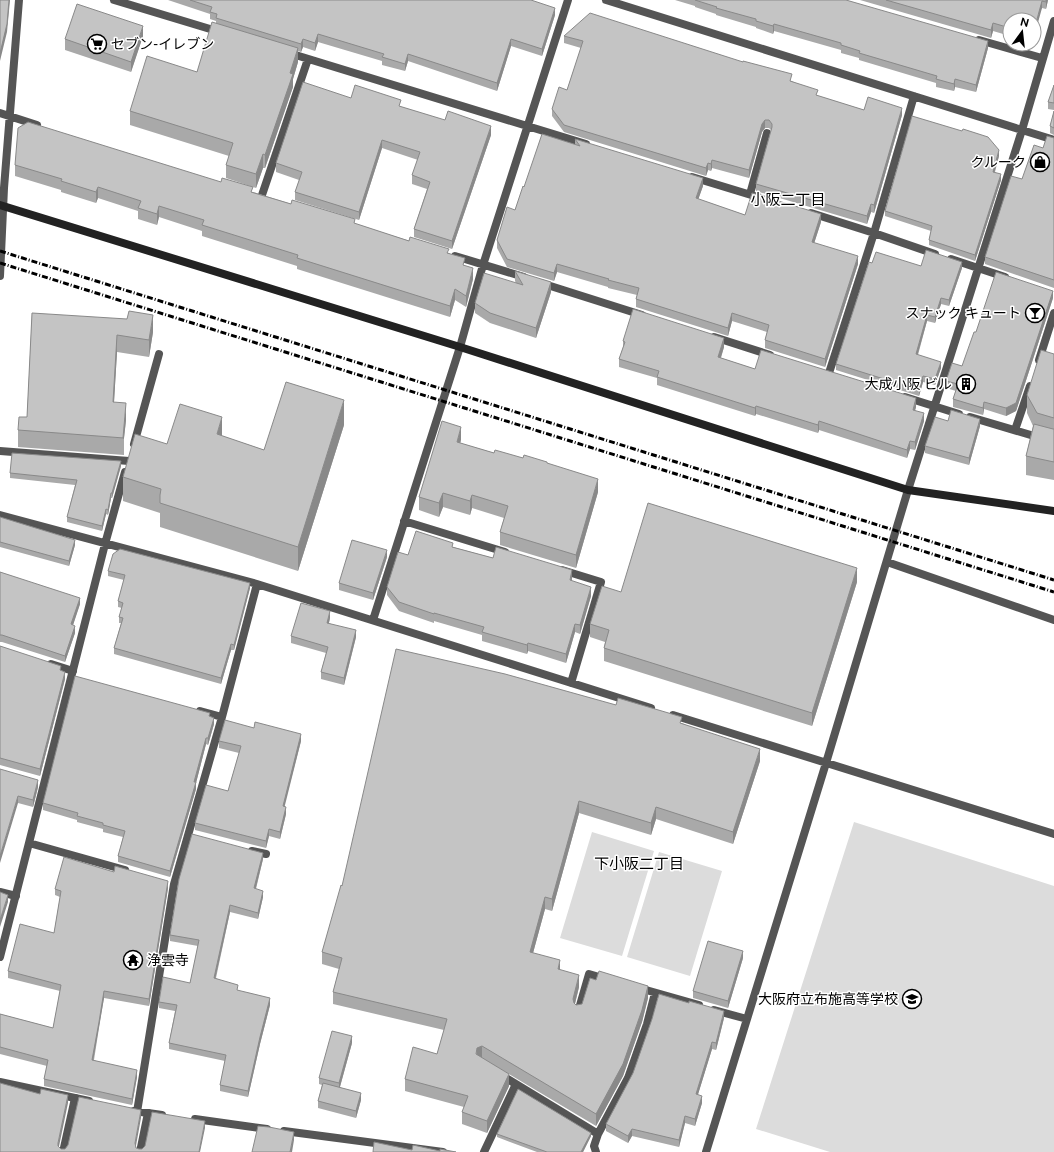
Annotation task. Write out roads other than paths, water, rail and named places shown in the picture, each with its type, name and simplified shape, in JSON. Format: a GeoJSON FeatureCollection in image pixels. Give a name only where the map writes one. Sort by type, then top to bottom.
{"type":"FeatureCollection","features":[{"type":"Feature","properties":{"kind":"street"},"geometry":{"type":"LineString","coordinates":[[0,276],[2,206],[19,0]]}},
{"type":"Feature","properties":{"kind":"street"},"geometry":{"type":"LineString","coordinates":[[114,0],[226,34]]}},
{"type":"Feature","properties":{"kind":"street"},"geometry":{"type":"LineString","coordinates":[[373,620],[568,0]]}},
{"type":"Feature","properties":{"kind":"street"},"geometry":{"type":"LineString","coordinates":[[606,0],[1054,140]]}},
{"type":"Feature","properties":{"kind":"street"},"geometry":{"type":"LineString","coordinates":[[706,1152],[826,763],[908,490],[977,268],[1022,130],[1054,21]]}},
{"type":"Feature","properties":{"kind":"street"},"geometry":{"type":"LineString","coordinates":[[967,37],[1042,58]]}},
{"type":"Feature","properties":{"kind":"street"},"geometry":{"type":"LineString","coordinates":[[278,50],[597,148]]}},
{"type":"Feature","properties":{"kind":"street"},"geometry":{"type":"LineString","coordinates":[[261,195],[308,59]]}},
{"type":"Feature","properties":{"kind":"street"},"geometry":{"type":"LineString","coordinates":[[829,373],[874,233],[914,96]]}},
{"type":"Feature","properties":{"kind":"street"},"geometry":{"type":"LineString","coordinates":[[0,113],[48,128]]}},
{"type":"Feature","properties":{"kind":"street"},"geometry":{"type":"LineString","coordinates":[[750,194],[767,133]]}},
{"type":"Feature","properties":{"kind":"street"},"geometry":{"type":"LineString","coordinates":[[681,173],[771,201]]}},
{"type":"Feature","properties":{"kind":"street"},"geometry":{"type":"LineString","coordinates":[[2,206],[460,347],[908,490],[1054,511]]}},
{"type":"Feature","properties":{"kind":"street"},"geometry":{"type":"LineString","coordinates":[[801,210],[1012,280]]}},
{"type":"Feature","properties":{"kind":"street"},"geometry":{"type":"LineString","coordinates":[[446,253],[649,316]]}},
{"type":"Feature","properties":{"kind":"street"},"geometry":{"type":"LineString","coordinates":[[1037,365],[1054,314]]}},
{"type":"Feature","properties":{"kind":"street"},"geometry":{"type":"LineString","coordinates":[[709,335],[776,357]]}},
{"type":"Feature","properties":{"kind":"street"},"geometry":{"type":"LineString","coordinates":[[0,957],[29,843],[41,782],[74,675],[105,544],[159,354]]}},
{"type":"Feature","properties":{"kind":"street"},"geometry":{"type":"LineString","coordinates":[[1015,430],[1032,379]]}},
{"type":"Feature","properties":{"kind":"street"},"geometry":{"type":"LineString","coordinates":[[897,395],[1054,442]]}},
{"type":"Feature","properties":{"kind":"street"},"geometry":{"type":"LineString","coordinates":[[0,451],[129,461]]}},
{"type":"Feature","properties":{"kind":"street"},"geometry":{"type":"LineString","coordinates":[[0,515],[257,584],[1054,834]]}},
{"type":"Feature","properties":{"kind":"street"},"geometry":{"type":"LineString","coordinates":[[404,521],[510,554]]}},
{"type":"Feature","properties":{"kind":"street"},"geometry":{"type":"LineString","coordinates":[[887,562],[1054,620]]}},
{"type":"Feature","properties":{"kind":"street"},"geometry":{"type":"LineString","coordinates":[[556,568],[601,582],[571,683]]}},
{"type":"Feature","properties":{"kind":"street"},"geometry":{"type":"LineString","coordinates":[[171,1116],[133,1111],[170,883],[191,835],[257,584]]}},
{"type":"Feature","properties":{"kind":"street"},"geometry":{"type":"LineString","coordinates":[[44,662],[74,675]]}},
{"type":"Feature","properties":{"kind":"street"},"geometry":{"type":"LineString","coordinates":[[192,709],[222,717]]}},
{"type":"Feature","properties":{"kind":"street"},"geometry":{"type":"LineString","coordinates":[[29,843],[136,873]]}},
{"type":"Feature","properties":{"kind":"street"},"geometry":{"type":"LineString","coordinates":[[244,849],[266,854]]}},
{"type":"Feature","properties":{"kind":"street"},"geometry":{"type":"LineString","coordinates":[[0,892],[16,896]]}},
{"type":"Feature","properties":{"kind":"street"},"geometry":{"type":"LineString","coordinates":[[578,1012],[589,974],[611,980]]}},
{"type":"Feature","properties":{"kind":"street"},"geometry":{"type":"LineString","coordinates":[[633,987],[747,1019]]}},
{"type":"Feature","properties":{"kind":"street"},"geometry":{"type":"LineString","coordinates":[[596,1152],[594,1146],[598,1134],[628,1078],[647,1024],[655,993]]}},
{"type":"Feature","properties":{"kind":"street"},"geometry":{"type":"LineString","coordinates":[[493,1070],[598,1134]]}},
{"type":"Feature","properties":{"kind":"street"},"geometry":{"type":"LineString","coordinates":[[0,1082],[98,1103]]}},
{"type":"Feature","properties":{"kind":"street"},"geometry":{"type":"LineString","coordinates":[[484,1152],[516,1084]]}},
{"type":"Feature","properties":{"kind":"street"},"geometry":{"type":"LineString","coordinates":[[63,1152],[75,1098]]}},
{"type":"Feature","properties":{"kind":"street"},"geometry":{"type":"LineString","coordinates":[[140,1152],[148,1113]]}},
{"type":"Feature","properties":{"kind":"street"},"geometry":{"type":"LineString","coordinates":[[186,1118],[443,1152]]}},
{"type":"Feature","properties":{"kind":"railway"},"geometry":{"type":"LineString","coordinates":[[0,251],[1054,580]]}},
{"type":"Feature","properties":{"kind":"railway"},"geometry":{"type":"LineString","coordinates":[[0,263],[1054,592]]}},
{"type":"Feature","properties":{"kind":"place","name":"セブン-イレブン"},"geometry":{"type":"Point","coordinates":[97,44]}},
{"type":"Feature","properties":{"kind":"place","name":"クルーク"},"geometry":{"type":"Point","coordinates":[1040,162]}},
{"type":"Feature","properties":{"kind":"place","name":"スナック キュート"},"geometry":{"type":"Point","coordinates":[1035,313]}},
{"type":"Feature","properties":{"kind":"place","name":"大成小阪 ビル"},"geometry":{"type":"Point","coordinates":[966,384]}},
{"type":"Feature","properties":{"kind":"place","name":"浄雲寺"},"geometry":{"type":"Point","coordinates":[133,960]}},
{"type":"Feature","properties":{"kind":"place","name":"大阪府立布施高等学校"},"geometry":{"type":"Point","coordinates":[912,999]}},
{"type":"Feature","properties":{"kind":"district","name":"小阪二丁目"},"geometry":{"type":"Point","coordinates":[788,199]}},
{"type":"Feature","properties":{"kind":"district","name":"下小阪二丁目"},"geometry":{"type":"Point","coordinates":[639,863]}}]}
